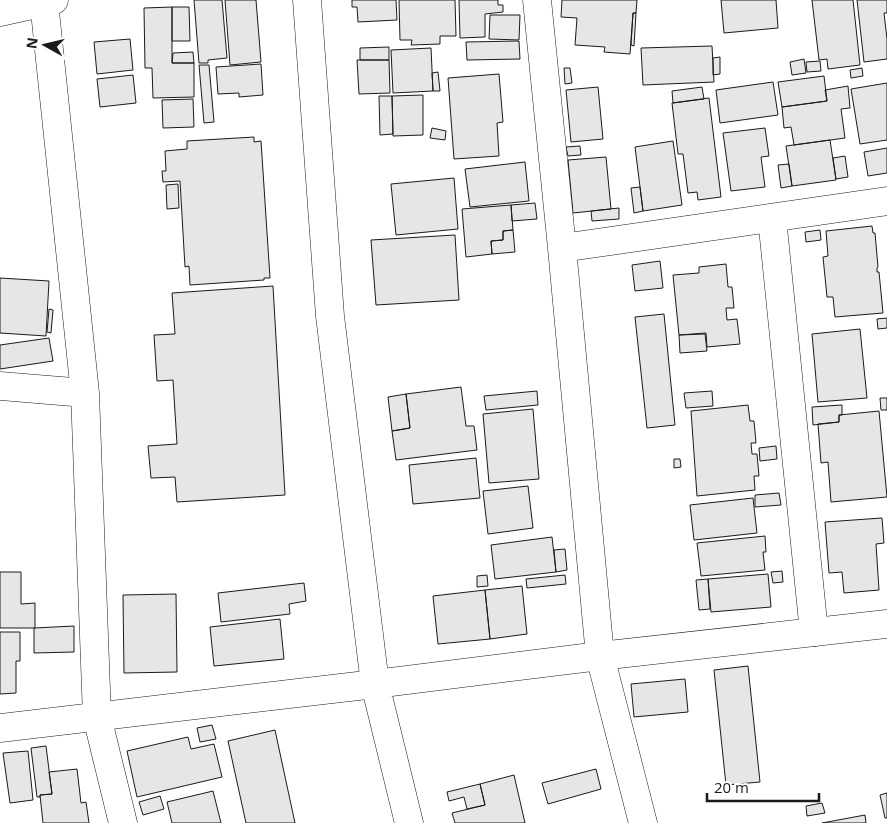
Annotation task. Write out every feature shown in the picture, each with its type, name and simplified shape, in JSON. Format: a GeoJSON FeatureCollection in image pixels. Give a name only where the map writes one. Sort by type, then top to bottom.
{"type":"FeatureCollection","features":[{"type":"Feature","properties":{"kind":"street"},"geometry":{"type":"LineString","coordinates":[[307,0],[330,316],[375,684],[408,823]]}},
{"type":"Feature","properties":{"kind":"street"},"geometry":{"type":"LineString","coordinates":[[537,0],[600,656],[643,823]]}},
{"type":"Feature","properties":{"kind":"street"},"geometry":{"type":"LineString","coordinates":[[0,12],[49,1],[85,394],[97,717],[122,823]]}},
{"type":"Feature","properties":{"kind":"street"},"geometry":{"type":"LineString","coordinates":[[562,248],[887,201]]}},
{"type":"Feature","properties":{"kind":"street"},"geometry":{"type":"LineString","coordinates":[[772,218],[814,632]]}},
{"type":"Feature","properties":{"kind":"street"},"geometry":{"type":"LineString","coordinates":[[0,386],[85,394]]}},
{"type":"Feature","properties":{"kind":"street"},"geometry":{"type":"LineString","coordinates":[[0,728],[600,656],[887,624]]}},
{"type":"Feature","properties":{"kind":"building"},"geometry":{"type":"Polygon","coordinates":[[[194,0],[222,0],[227,58],[208,60],[208,63],[199,63],[194,0]]]}},
{"type":"Feature","properties":{"kind":"building"},"geometry":{"type":"Polygon","coordinates":[[[225,0],[256,0],[261,62],[230,65],[225,0]]]}},
{"type":"Feature","properties":{"kind":"building"},"geometry":{"type":"Polygon","coordinates":[[[352,0],[396,0],[397,20],[358,22],[357,7],[352,7],[352,0]]]}},
{"type":"Feature","properties":{"kind":"building"},"geometry":{"type":"Polygon","coordinates":[[[399,0],[455,0],[456,36],[440,36],[440,44],[411,45],[412,40],[400,40],[399,0]]]}},
{"type":"Feature","properties":{"kind":"building"},"geometry":{"type":"Polygon","coordinates":[[[459,0],[498,0],[498,5],[503,5],[503,12],[485,14],[485,37],[460,38],[459,0]]]}},
{"type":"Feature","properties":{"kind":"building"},"geometry":{"type":"Polygon","coordinates":[[[562,0],[637,0],[636,13],[633,13],[630,54],[604,52],[605,47],[575,45],[577,18],[561,17],[562,0]]]}},
{"type":"Feature","properties":{"kind":"building"},"geometry":{"type":"Polygon","coordinates":[[[721,0],[776,0],[778,28],[724,33],[721,0]]]}},
{"type":"Feature","properties":{"kind":"building"},"geometry":{"type":"Polygon","coordinates":[[[812,0],[853,0],[860,65],[828,69],[827,59],[819,60],[812,0]]]}},
{"type":"Feature","properties":{"kind":"building"},"geometry":{"type":"Polygon","coordinates":[[[857,0],[887,0],[887,13],[884,13],[887,59],[864,62],[857,0]]]}},
{"type":"Feature","properties":{"kind":"building"},"geometry":{"type":"Polygon","coordinates":[[[172,7],[189,7],[190,41],[172,41],[172,7]]]}},
{"type":"Feature","properties":{"kind":"building"},"geometry":{"type":"Polygon","coordinates":[[[172,7],[172,63],[194,63],[194,97],[153,98],[152,68],[145,68],[144,8],[172,7]]]}},
{"type":"Feature","properties":{"kind":"building"},"geometry":{"type":"Polygon","coordinates":[[[633,13],[636,13],[634,46],[631,45],[633,13]]]}},
{"type":"Feature","properties":{"kind":"building"},"geometry":{"type":"Polygon","coordinates":[[[490,15],[520,15],[519,40],[489,39],[490,15]]]}},
{"type":"Feature","properties":{"kind":"building"},"geometry":{"type":"Polygon","coordinates":[[[130,39],[133,70],[97,74],[94,42],[130,39]]]}},
{"type":"Feature","properties":{"kind":"building"},"geometry":{"type":"Polygon","coordinates":[[[519,41],[520,59],[467,60],[466,42],[519,41]]]}},
{"type":"Feature","properties":{"kind":"building"},"geometry":{"type":"Polygon","coordinates":[[[712,46],[714,82],[643,85],[641,48],[712,46]]]}},
{"type":"Feature","properties":{"kind":"building"},"geometry":{"type":"Polygon","coordinates":[[[389,47],[389,60],[360,60],[360,48],[389,47]]]}},
{"type":"Feature","properties":{"kind":"building"},"geometry":{"type":"Polygon","coordinates":[[[431,48],[433,91],[393,93],[391,50],[431,48]]]}},
{"type":"Feature","properties":{"kind":"building"},"geometry":{"type":"Polygon","coordinates":[[[193,52],[194,63],[172,63],[173,53],[193,52]]]}},
{"type":"Feature","properties":{"kind":"building"},"geometry":{"type":"Polygon","coordinates":[[[720,57],[720,74],[713,75],[713,58],[720,57]]]}},
{"type":"Feature","properties":{"kind":"building"},"geometry":{"type":"Polygon","coordinates":[[[804,59],[806,73],[792,75],[790,62],[804,59]]]}},
{"type":"Feature","properties":{"kind":"building"},"geometry":{"type":"Polygon","coordinates":[[[357,60],[389,60],[390,93],[359,94],[357,60]]]}},
{"type":"Feature","properties":{"kind":"building"},"geometry":{"type":"Polygon","coordinates":[[[820,61],[821,71],[807,72],[806,62],[820,61]]]}},
{"type":"Feature","properties":{"kind":"building"},"geometry":{"type":"Polygon","coordinates":[[[261,64],[263,95],[239,97],[239,93],[218,94],[216,67],[261,64]]]}},
{"type":"Feature","properties":{"kind":"building"},"geometry":{"type":"Polygon","coordinates":[[[199,65],[209,65],[214,122],[204,123],[199,65]]]}},
{"type":"Feature","properties":{"kind":"building"},"geometry":{"type":"Polygon","coordinates":[[[564,68],[570,68],[572,83],[565,84],[564,68]]]}},
{"type":"Feature","properties":{"kind":"building"},"geometry":{"type":"Polygon","coordinates":[[[862,68],[863,76],[851,78],[850,70],[862,68]]]}},
{"type":"Feature","properties":{"kind":"building"},"geometry":{"type":"Polygon","coordinates":[[[438,72],[440,91],[433,91],[432,73],[438,72]]]}},
{"type":"Feature","properties":{"kind":"building"},"geometry":{"type":"Polygon","coordinates":[[[499,74],[503,122],[497,123],[499,156],[454,159],[448,78],[499,74]]]}},
{"type":"Feature","properties":{"kind":"building"},"geometry":{"type":"Polygon","coordinates":[[[133,75],[136,103],[100,107],[97,79],[133,75]]]}},
{"type":"Feature","properties":{"kind":"building"},"geometry":{"type":"Polygon","coordinates":[[[824,76],[827,101],[782,107],[778,82],[824,76]]]}},
{"type":"Feature","properties":{"kind":"building"},"geometry":{"type":"Polygon","coordinates":[[[773,82],[778,115],[720,123],[716,90],[773,82]]]}},
{"type":"Feature","properties":{"kind":"building"},"geometry":{"type":"Polygon","coordinates":[[[887,83],[887,140],[860,144],[851,89],[887,83]]]}},
{"type":"Feature","properties":{"kind":"building"},"geometry":{"type":"Polygon","coordinates":[[[848,86],[850,108],[841,109],[845,138],[794,145],[791,127],[784,128],[782,107],[827,101],[825,90],[848,86]]]}},
{"type":"Feature","properties":{"kind":"building"},"geometry":{"type":"Polygon","coordinates":[[[598,87],[603,139],[571,142],[566,90],[598,87]]]}},
{"type":"Feature","properties":{"kind":"building"},"geometry":{"type":"Polygon","coordinates":[[[702,87],[704,99],[673,103],[672,91],[702,87]]]}},
{"type":"Feature","properties":{"kind":"building"},"geometry":{"type":"Polygon","coordinates":[[[423,95],[423,135],[393,136],[392,96],[423,95]]]}},
{"type":"Feature","properties":{"kind":"building"},"geometry":{"type":"Polygon","coordinates":[[[379,96],[392,96],[393,134],[380,135],[379,96]]]}},
{"type":"Feature","properties":{"kind":"building"},"geometry":{"type":"Polygon","coordinates":[[[709,98],[721,197],[698,200],[697,192],[688,193],[683,154],[678,154],[672,103],[709,98]]]}},
{"type":"Feature","properties":{"kind":"building"},"geometry":{"type":"Polygon","coordinates":[[[193,99],[194,127],[163,128],[162,100],[193,99]]]}},
{"type":"Feature","properties":{"kind":"building"},"geometry":{"type":"Polygon","coordinates":[[[432,128],[446,131],[445,140],[430,138],[432,128]]]}},
{"type":"Feature","properties":{"kind":"building"},"geometry":{"type":"Polygon","coordinates":[[[765,128],[769,156],[761,157],[765,187],[731,191],[723,133],[765,128]]]}},
{"type":"Feature","properties":{"kind":"building"},"geometry":{"type":"Polygon","coordinates":[[[254,137],[254,142],[261,141],[270,278],[190,285],[189,266],[185,267],[180,181],[163,182],[162,171],[166,171],[165,151],[187,149],[187,141],[254,137]]]}},
{"type":"Feature","properties":{"kind":"building"},"geometry":{"type":"Polygon","coordinates":[[[830,140],[836,180],[792,186],[786,146],[830,140]]]}},
{"type":"Feature","properties":{"kind":"building"},"geometry":{"type":"Polygon","coordinates":[[[673,141],[682,205],[643,211],[635,147],[673,141]]]}},
{"type":"Feature","properties":{"kind":"building"},"geometry":{"type":"Polygon","coordinates":[[[580,146],[581,155],[568,156],[566,147],[580,146]]]}},
{"type":"Feature","properties":{"kind":"building"},"geometry":{"type":"Polygon","coordinates":[[[887,148],[887,173],[868,176],[864,152],[887,148]]]}},
{"type":"Feature","properties":{"kind":"building"},"geometry":{"type":"Polygon","coordinates":[[[845,156],[848,177],[836,179],[833,158],[845,156]]]}},
{"type":"Feature","properties":{"kind":"building"},"geometry":{"type":"Polygon","coordinates":[[[606,157],[611,209],[573,213],[568,160],[606,157]]]}},
{"type":"Feature","properties":{"kind":"building"},"geometry":{"type":"Polygon","coordinates":[[[525,162],[529,201],[470,207],[465,169],[525,162]]]}},
{"type":"Feature","properties":{"kind":"building"},"geometry":{"type":"Polygon","coordinates":[[[789,164],[792,186],[781,188],[778,165],[789,164]]]}},
{"type":"Feature","properties":{"kind":"building"},"geometry":{"type":"Polygon","coordinates":[[[454,178],[458,229],[396,235],[391,184],[454,178]]]}},
{"type":"Feature","properties":{"kind":"building"},"geometry":{"type":"Polygon","coordinates":[[[178,184],[179,208],[167,209],[166,185],[178,184]]]}},
{"type":"Feature","properties":{"kind":"building"},"geometry":{"type":"Polygon","coordinates":[[[640,187],[643,211],[634,213],[631,188],[640,187]]]}},
{"type":"Feature","properties":{"kind":"building"},"geometry":{"type":"Polygon","coordinates":[[[535,203],[537,219],[512,221],[511,205],[535,203]]]}},
{"type":"Feature","properties":{"kind":"building"},"geometry":{"type":"Polygon","coordinates":[[[511,205],[513,230],[503,231],[503,240],[491,241],[492,254],[466,257],[462,209],[511,205]]]}},
{"type":"Feature","properties":{"kind":"building"},"geometry":{"type":"Polygon","coordinates":[[[619,208],[619,219],[592,221],[591,211],[619,208]]]}},
{"type":"Feature","properties":{"kind":"building"},"geometry":{"type":"Polygon","coordinates":[[[872,226],[873,233],[875,233],[877,272],[879,272],[883,313],[835,317],[833,297],[827,297],[823,257],[828,256],[826,231],[872,226]]]}},
{"type":"Feature","properties":{"kind":"building"},"geometry":{"type":"Polygon","coordinates":[[[513,230],[515,252],[492,254],[491,241],[503,240],[503,231],[513,230]]]}},
{"type":"Feature","properties":{"kind":"building"},"geometry":{"type":"Polygon","coordinates":[[[820,230],[821,240],[806,242],[805,232],[820,230]]]}},
{"type":"Feature","properties":{"kind":"building"},"geometry":{"type":"Polygon","coordinates":[[[455,235],[459,300],[376,305],[371,240],[455,235]]]}},
{"type":"Feature","properties":{"kind":"building"},"geometry":{"type":"Polygon","coordinates":[[[660,261],[663,288],[635,291],[632,265],[660,261]]]}},
{"type":"Feature","properties":{"kind":"building"},"geometry":{"type":"Polygon","coordinates":[[[726,264],[728,287],[732,287],[734,308],[726,308],[727,320],[737,319],[740,344],[707,347],[706,333],[679,335],[673,275],[699,273],[699,267],[726,264]]]}},
{"type":"Feature","properties":{"kind":"building"},"geometry":{"type":"Polygon","coordinates":[[[0,278],[49,281],[46,336],[0,333],[0,278]]]}},
{"type":"Feature","properties":{"kind":"building"},"geometry":{"type":"Polygon","coordinates":[[[273,286],[285,495],[177,502],[175,477],[151,478],[148,446],[177,444],[173,380],[157,381],[154,335],[175,334],[172,293],[273,286]]]}},
{"type":"Feature","properties":{"kind":"building"},"geometry":{"type":"Polygon","coordinates":[[[49,309],[53,310],[51,333],[47,332],[49,309]]]}},
{"type":"Feature","properties":{"kind":"building"},"geometry":{"type":"Polygon","coordinates":[[[664,314],[675,425],[647,428],[635,317],[664,314]]]}},
{"type":"Feature","properties":{"kind":"building"},"geometry":{"type":"Polygon","coordinates":[[[887,318],[887,328],[878,329],[877,319],[887,318]]]}},
{"type":"Feature","properties":{"kind":"building"},"geometry":{"type":"Polygon","coordinates":[[[860,329],[867,398],[818,402],[812,334],[860,329]]]}},
{"type":"Feature","properties":{"kind":"building"},"geometry":{"type":"Polygon","coordinates":[[[705,334],[707,351],[680,353],[679,335],[705,334]]]}},
{"type":"Feature","properties":{"kind":"building"},"geometry":{"type":"Polygon","coordinates":[[[49,338],[53,361],[0,369],[0,345],[49,338]]]}},
{"type":"Feature","properties":{"kind":"building"},"geometry":{"type":"Polygon","coordinates":[[[461,387],[466,426],[474,426],[477,450],[396,460],[392,431],[410,428],[406,394],[461,387]]]}},
{"type":"Feature","properties":{"kind":"building"},"geometry":{"type":"Polygon","coordinates":[[[537,391],[538,405],[486,410],[484,396],[537,391]]]}},
{"type":"Feature","properties":{"kind":"building"},"geometry":{"type":"Polygon","coordinates":[[[712,391],[713,406],[686,408],[684,393],[712,391]]]}},
{"type":"Feature","properties":{"kind":"building"},"geometry":{"type":"Polygon","coordinates":[[[406,394],[410,428],[392,431],[388,397],[406,394]]]}},
{"type":"Feature","properties":{"kind":"building"},"geometry":{"type":"Polygon","coordinates":[[[880,398],[887,398],[887,410],[881,410],[880,398]]]}},
{"type":"Feature","properties":{"kind":"building"},"geometry":{"type":"Polygon","coordinates":[[[748,405],[750,421],[754,421],[756,443],[751,443],[752,454],[757,454],[759,476],[754,476],[755,490],[697,496],[691,411],[748,405]]]}},
{"type":"Feature","properties":{"kind":"building"},"geometry":{"type":"Polygon","coordinates":[[[842,405],[842,415],[839,415],[839,422],[813,425],[812,407],[842,405]]]}},
{"type":"Feature","properties":{"kind":"building"},"geometry":{"type":"Polygon","coordinates":[[[533,409],[539,479],[489,483],[483,414],[533,409]]]}},
{"type":"Feature","properties":{"kind":"building"},"geometry":{"type":"Polygon","coordinates":[[[879,411],[887,497],[831,502],[828,462],[821,463],[818,424],[839,422],[839,415],[879,411]]]}},
{"type":"Feature","properties":{"kind":"building"},"geometry":{"type":"Polygon","coordinates":[[[776,446],[777,459],[760,461],[759,448],[776,446]]]}},
{"type":"Feature","properties":{"kind":"building"},"geometry":{"type":"Polygon","coordinates":[[[476,458],[480,498],[413,504],[409,465],[476,458]]]}},
{"type":"Feature","properties":{"kind":"building"},"geometry":{"type":"Polygon","coordinates":[[[674,459],[680,459],[681,467],[674,468],[674,459]]]}},
{"type":"Feature","properties":{"kind":"building"},"geometry":{"type":"Polygon","coordinates":[[[528,486],[533,528],[488,534],[483,491],[528,486]]]}},
{"type":"Feature","properties":{"kind":"building"},"geometry":{"type":"Polygon","coordinates":[[[779,493],[781,505],[755,507],[755,495],[779,493]]]}},
{"type":"Feature","properties":{"kind":"building"},"geometry":{"type":"Polygon","coordinates":[[[753,498],[757,533],[694,540],[690,505],[753,498]]]}},
{"type":"Feature","properties":{"kind":"building"},"geometry":{"type":"Polygon","coordinates":[[[882,518],[884,543],[876,544],[879,590],[844,593],[842,572],[829,573],[825,522],[882,518]]]}},
{"type":"Feature","properties":{"kind":"building"},"geometry":{"type":"Polygon","coordinates":[[[765,536],[766,552],[763,552],[765,570],[701,576],[697,543],[765,536]]]}},
{"type":"Feature","properties":{"kind":"building"},"geometry":{"type":"Polygon","coordinates":[[[552,537],[556,572],[495,579],[491,545],[552,537]]]}},
{"type":"Feature","properties":{"kind":"building"},"geometry":{"type":"Polygon","coordinates":[[[565,549],[567,570],[556,572],[554,550],[565,549]]]}},
{"type":"Feature","properties":{"kind":"building"},"geometry":{"type":"Polygon","coordinates":[[[782,571],[783,582],[773,583],[771,572],[782,571]]]}},
{"type":"Feature","properties":{"kind":"building"},"geometry":{"type":"Polygon","coordinates":[[[0,572],[21,572],[21,604],[35,603],[35,628],[0,628],[0,572]]]}},
{"type":"Feature","properties":{"kind":"building"},"geometry":{"type":"Polygon","coordinates":[[[768,574],[771,607],[711,612],[708,579],[768,574]]]}},
{"type":"Feature","properties":{"kind":"building"},"geometry":{"type":"Polygon","coordinates":[[[487,575],[488,586],[477,587],[477,576],[487,575]]]}},
{"type":"Feature","properties":{"kind":"building"},"geometry":{"type":"Polygon","coordinates":[[[565,575],[566,584],[527,588],[526,579],[565,575]]]}},
{"type":"Feature","properties":{"kind":"building"},"geometry":{"type":"Polygon","coordinates":[[[708,579],[710,609],[699,610],[696,580],[708,579]]]}},
{"type":"Feature","properties":{"kind":"building"},"geometry":{"type":"Polygon","coordinates":[[[304,583],[306,601],[289,604],[290,614],[221,622],[218,593],[304,583]]]}},
{"type":"Feature","properties":{"kind":"building"},"geometry":{"type":"Polygon","coordinates":[[[522,586],[527,634],[490,639],[485,590],[522,586]]]}},
{"type":"Feature","properties":{"kind":"building"},"geometry":{"type":"Polygon","coordinates":[[[485,590],[490,639],[438,644],[433,596],[485,590]]]}},
{"type":"Feature","properties":{"kind":"building"},"geometry":{"type":"Polygon","coordinates":[[[176,594],[177,672],[124,673],[123,595],[176,594]]]}},
{"type":"Feature","properties":{"kind":"building"},"geometry":{"type":"Polygon","coordinates":[[[280,619],[284,659],[214,666],[210,627],[280,619]]]}},
{"type":"Feature","properties":{"kind":"building"},"geometry":{"type":"Polygon","coordinates":[[[74,626],[74,652],[34,653],[34,628],[74,626]]]}},
{"type":"Feature","properties":{"kind":"building"},"geometry":{"type":"Polygon","coordinates":[[[0,632],[20,632],[20,661],[16,661],[16,693],[0,694],[0,632]]]}},
{"type":"Feature","properties":{"kind":"building"},"geometry":{"type":"Polygon","coordinates":[[[748,666],[760,782],[726,785],[714,670],[748,666]]]}},
{"type":"Feature","properties":{"kind":"building"},"geometry":{"type":"Polygon","coordinates":[[[685,679],[688,712],[634,717],[631,684],[685,679]]]}},
{"type":"Feature","properties":{"kind":"building"},"geometry":{"type":"Polygon","coordinates":[[[212,725],[216,739],[200,742],[197,728],[212,725]]]}},
{"type":"Feature","properties":{"kind":"building"},"geometry":{"type":"Polygon","coordinates":[[[275,730],[295,823],[246,823],[228,741],[275,730]]]}},
{"type":"Feature","properties":{"kind":"building"},"geometry":{"type":"Polygon","coordinates":[[[188,737],[191,749],[214,744],[222,777],[137,797],[127,751],[188,737]]]}},
{"type":"Feature","properties":{"kind":"building"},"geometry":{"type":"Polygon","coordinates":[[[46,746],[52,794],[37,797],[31,748],[46,746]]]}},
{"type":"Feature","properties":{"kind":"building"},"geometry":{"type":"Polygon","coordinates":[[[28,751],[33,800],[10,803],[3,753],[28,751]]]}},
{"type":"Feature","properties":{"kind":"building"},"geometry":{"type":"Polygon","coordinates":[[[77,769],[81,803],[86,802],[89,823],[43,823],[40,795],[52,794],[49,772],[77,769]]]}},
{"type":"Feature","properties":{"kind":"building"},"geometry":{"type":"Polygon","coordinates":[[[596,769],[601,789],[548,804],[542,783],[596,769]]]}},
{"type":"Feature","properties":{"kind":"building"},"geometry":{"type":"Polygon","coordinates":[[[514,775],[525,823],[455,823],[452,813],[485,805],[480,784],[514,775]]]}},
{"type":"Feature","properties":{"kind":"building"},"geometry":{"type":"Polygon","coordinates":[[[480,784],[485,805],[467,809],[464,797],[449,801],[447,792],[480,784]]]}},
{"type":"Feature","properties":{"kind":"building"},"geometry":{"type":"Polygon","coordinates":[[[213,791],[221,823],[172,823],[167,802],[213,791]]]}},
{"type":"Feature","properties":{"kind":"building"},"geometry":{"type":"Polygon","coordinates":[[[887,793],[887,818],[885,818],[880,795],[887,793]]]}},
{"type":"Feature","properties":{"kind":"building"},"geometry":{"type":"Polygon","coordinates":[[[160,796],[164,809],[143,815],[139,802],[160,796]]]}},
{"type":"Feature","properties":{"kind":"building"},"geometry":{"type":"Polygon","coordinates":[[[822,803],[825,813],[807,816],[806,806],[822,803]]]}},
{"type":"Feature","properties":{"kind":"building"},"geometry":{"type":"Polygon","coordinates":[[[865,815],[866,823],[822,823],[865,815]]]}}]}
